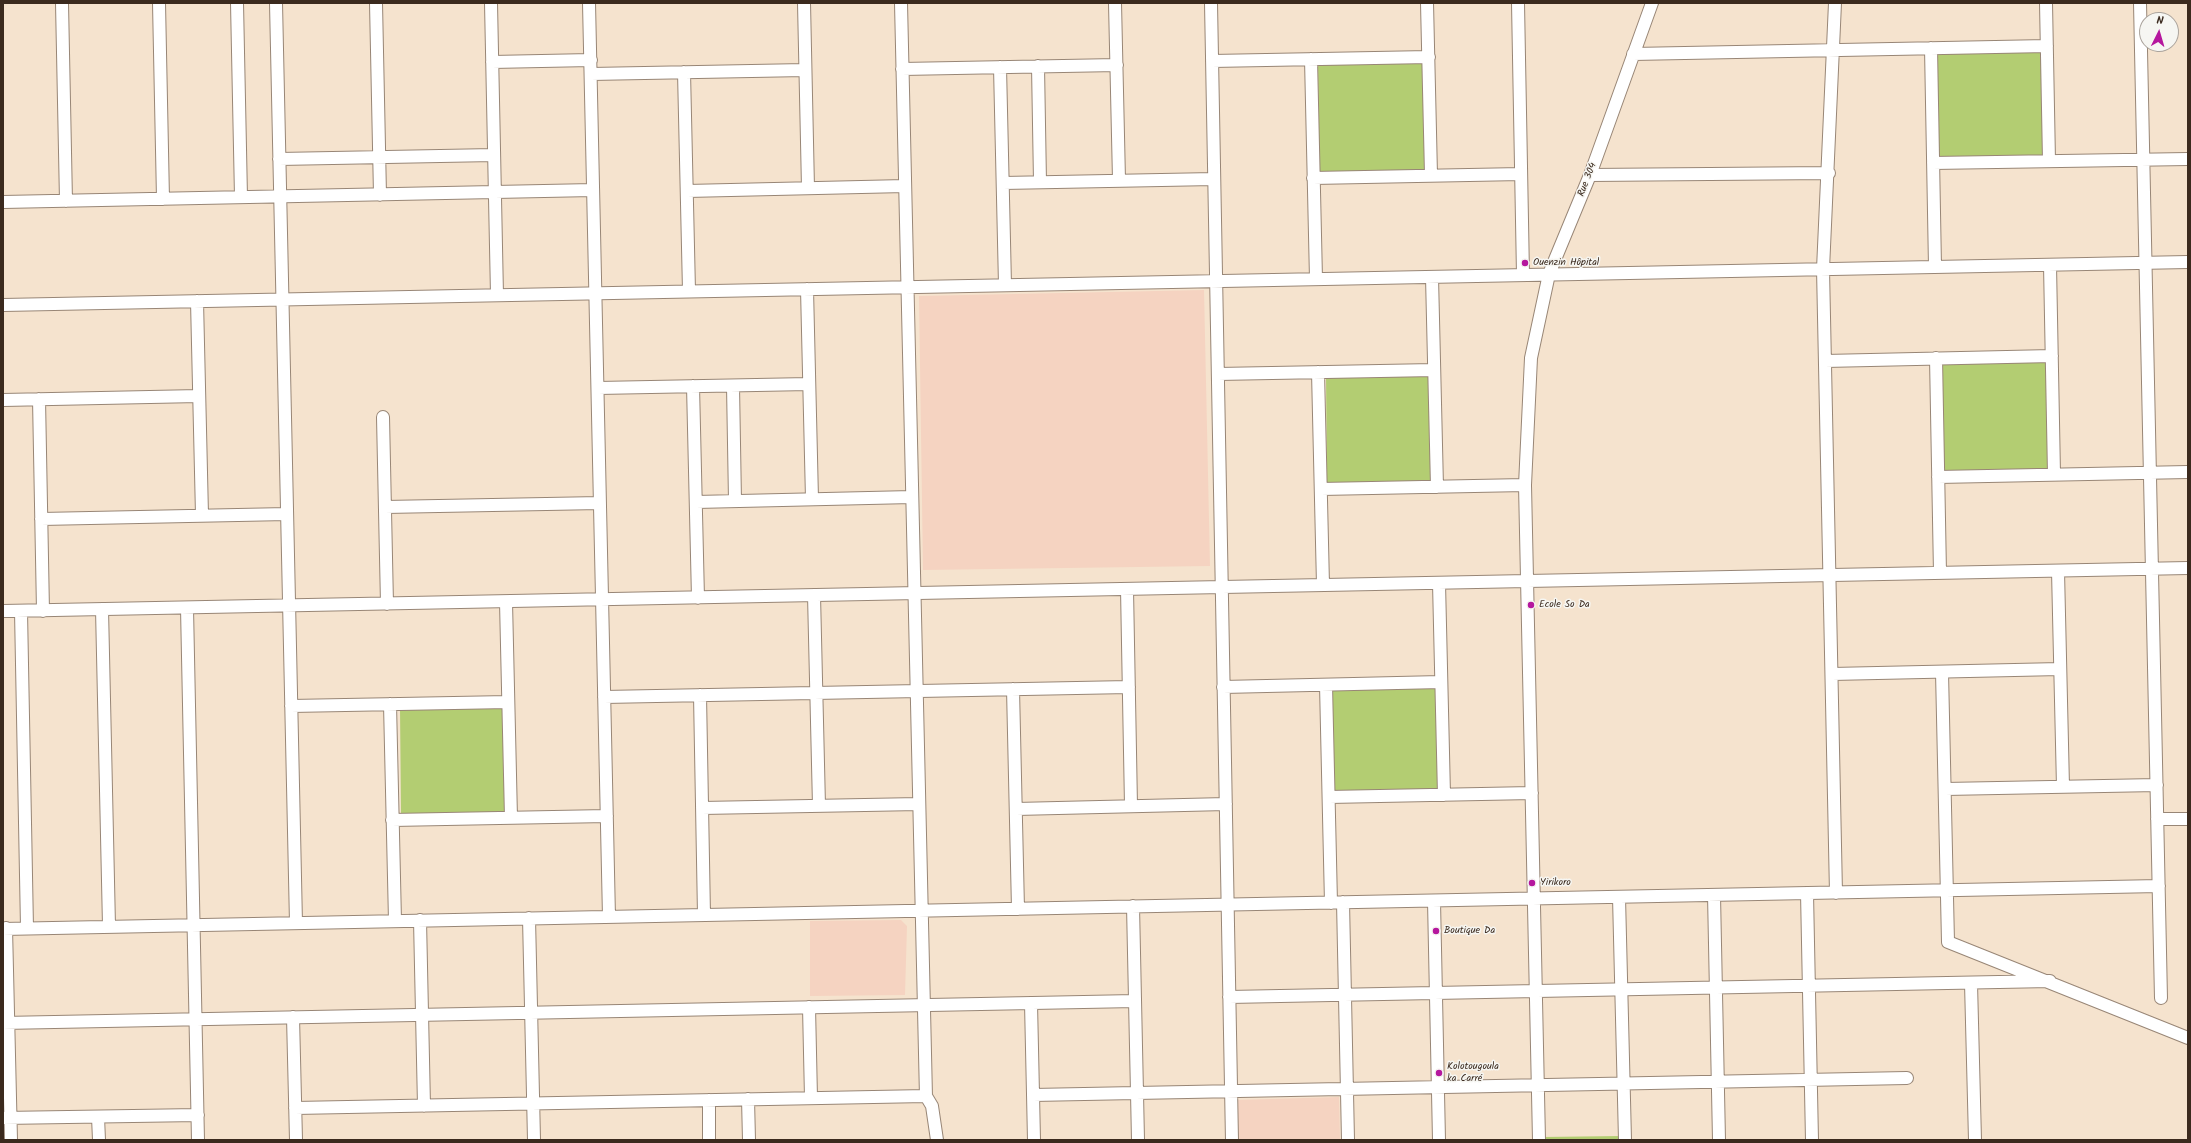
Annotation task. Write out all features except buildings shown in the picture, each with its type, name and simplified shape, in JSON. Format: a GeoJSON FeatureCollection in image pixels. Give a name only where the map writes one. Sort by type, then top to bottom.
{"type":"FeatureCollection","features":[{"type":"Feature","properties":{"kind":"street"},"geometry":{"type":"LineString","coordinates":[[62,3],[66,201]]}},
{"type":"Feature","properties":{"kind":"street"},"geometry":{"type":"LineString","coordinates":[[159,3],[163,199]]}},
{"type":"Feature","properties":{"kind":"street"},"geometry":{"type":"LineString","coordinates":[[237,3],[241,197]]}},
{"type":"Feature","properties":{"kind":"street"},"geometry":{"type":"LineString","coordinates":[[276,3],[296,923]]}},
{"type":"Feature","properties":{"kind":"street"},"geometry":{"type":"LineString","coordinates":[[376,3],[380,194]]}},
{"type":"Feature","properties":{"kind":"street"},"geometry":{"type":"LineString","coordinates":[[490,3],[497,295]]}},
{"type":"Feature","properties":{"kind":"street"},"geometry":{"type":"LineString","coordinates":[[590,3],[609,917]]}},
{"type":"Feature","properties":{"kind":"street"},"geometry":{"type":"LineString","coordinates":[[804,3],[808,188]]}},
{"type":"Feature","properties":{"kind":"street"},"geometry":{"type":"LineString","coordinates":[[901,3],[926,1096],[932,1106],[937,1140]]}},
{"type":"Feature","properties":{"kind":"street"},"geometry":{"type":"LineString","coordinates":[[1115,3],[1119,180]]}},
{"type":"Feature","properties":{"kind":"street"},"geometry":{"type":"LineString","coordinates":[[1211,3],[1232,1140]]}},
{"type":"Feature","properties":{"kind":"street"},"geometry":{"type":"LineString","coordinates":[[1428,3],[1431,176]]}},
{"type":"Feature","properties":{"kind":"street"},"geometry":{"type":"LineString","coordinates":[[1518,3],[1523,275]]}},
{"type":"Feature","properties":{"kind":"street","name":"Rue 304"},"geometry":{"type":"LineString","coordinates":[[1539,1140],[1525,485],[1530,358],[1549,274],[1590,175],[1652,3]]}},
{"type":"Feature","properties":{"kind":"street"},"geometry":{"type":"LineString","coordinates":[[1835,3],[1829,173],[1823,269],[1836,892]]}},
{"type":"Feature","properties":{"kind":"street"},"geometry":{"type":"LineString","coordinates":[[2046,3],[2049,161]]}},
{"type":"Feature","properties":{"kind":"street"},"geometry":{"type":"LineString","coordinates":[[2140,3],[2161,998]]}},
{"type":"Feature","properties":{"kind":"street"},"geometry":{"type":"LineString","coordinates":[[1633,54],[2047,46]]}},
{"type":"Feature","properties":{"kind":"street"},"geometry":{"type":"LineString","coordinates":[[1931,48],[1935,267]]}},
{"type":"Feature","properties":{"kind":"street"},"geometry":{"type":"LineString","coordinates":[[1212,61],[1429,57]]}},
{"type":"Feature","properties":{"kind":"street"},"geometry":{"type":"LineString","coordinates":[[1311,59],[1316,279]]}},
{"type":"Feature","properties":{"kind":"street"},"geometry":{"type":"LineString","coordinates":[[492,62],[591,60]]}},
{"type":"Feature","properties":{"kind":"street"},"geometry":{"type":"LineString","coordinates":[[902,69],[1117,65]]}},
{"type":"Feature","properties":{"kind":"street"},"geometry":{"type":"LineString","coordinates":[[1038,66],[1040,182]]}},
{"type":"Feature","properties":{"kind":"street"},"geometry":{"type":"LineString","coordinates":[[1000,67],[1005,285]]}},
{"type":"Feature","properties":{"kind":"street"},"geometry":{"type":"LineString","coordinates":[[591,74],[805,70]]}},
{"type":"Feature","properties":{"kind":"street"},"geometry":{"type":"LineString","coordinates":[[684,72],[689,291]]}},
{"type":"Feature","properties":{"kind":"street"},"geometry":{"type":"LineString","coordinates":[[279,159],[494,155]]}},
{"type":"Feature","properties":{"kind":"street"},"geometry":{"type":"LineString","coordinates":[[1933,163],[2188,158]]}},
{"type":"Feature","properties":{"kind":"street"},"geometry":{"type":"LineString","coordinates":[[1590,175],[1829,173]]}},
{"type":"Feature","properties":{"kind":"street"},"geometry":{"type":"LineString","coordinates":[[1313,178],[1521,174]]}},
{"type":"Feature","properties":{"kind":"street"},"geometry":{"type":"LineString","coordinates":[[1003,183],[1214,178]]}},
{"type":"Feature","properties":{"kind":"street"},"geometry":{"type":"LineString","coordinates":[[687,191],[905,186]]}},
{"type":"Feature","properties":{"kind":"street"},"geometry":{"type":"LineString","coordinates":[[3,202],[593,190]]}},
{"type":"Feature","properties":{"kind":"street"},"geometry":{"type":"LineString","coordinates":[[3,305],[2188,262]]}},
{"type":"Feature","properties":{"kind":"street"},"geometry":{"type":"LineString","coordinates":[[2050,265],[2054,474]]}},
{"type":"Feature","properties":{"kind":"street"},"geometry":{"type":"LineString","coordinates":[[1432,277],[1437,486]]}},
{"type":"Feature","properties":{"kind":"street"},"geometry":{"type":"LineString","coordinates":[[807,289],[812,499]]}},
{"type":"Feature","properties":{"kind":"street"},"geometry":{"type":"LineString","coordinates":[[197,301],[202,515]]}},
{"type":"Feature","properties":{"kind":"street"},"geometry":{"type":"LineString","coordinates":[[1825,361],[2052,356]]}},
{"type":"Feature","properties":{"kind":"street"},"geometry":{"type":"LineString","coordinates":[[1936,358],[1940,573]]}},
{"type":"Feature","properties":{"kind":"street"},"geometry":{"type":"LineString","coordinates":[[1218,374],[1434,370]]}},
{"type":"Feature","properties":{"kind":"street"},"geometry":{"type":"LineString","coordinates":[[1318,372],[1323,586]]}},
{"type":"Feature","properties":{"kind":"street"},"geometry":{"type":"LineString","coordinates":[[598,388],[809,384]]}},
{"type":"Feature","properties":{"kind":"street"},"geometry":{"type":"LineString","coordinates":[[693,386],[698,598]]}},
{"type":"Feature","properties":{"kind":"street"},"geometry":{"type":"LineString","coordinates":[[733,386],[735,501]]}},
{"type":"Feature","properties":{"kind":"street"},"geometry":{"type":"LineString","coordinates":[[3,400],[199,396]]}},
{"type":"Feature","properties":{"kind":"street"},"geometry":{"type":"LineString","coordinates":[[39,399],[43,611]]}},
{"type":"Feature","properties":{"kind":"street"},"geometry":{"type":"LineString","coordinates":[[383,417],[387,604]]}},
{"type":"Feature","properties":{"kind":"street"},"geometry":{"type":"LineString","coordinates":[[1938,477],[2188,472]]}},
{"type":"Feature","properties":{"kind":"street"},"geometry":{"type":"LineString","coordinates":[[1321,489],[1525,485]]}},
{"type":"Feature","properties":{"kind":"street"},"geometry":{"type":"LineString","coordinates":[[696,502],[912,497]]}},
{"type":"Feature","properties":{"kind":"street"},"geometry":{"type":"LineString","coordinates":[[385,507],[600,503]]}},
{"type":"Feature","properties":{"kind":"street"},"geometry":{"type":"LineString","coordinates":[[41,519],[287,514]]}},
{"type":"Feature","properties":{"kind":"street"},"geometry":{"type":"LineString","coordinates":[[3,611],[2188,568]]}},
{"type":"Feature","properties":{"kind":"street"},"geometry":{"type":"LineString","coordinates":[[2058,571],[2063,787]]}},
{"type":"Feature","properties":{"kind":"street"},"geometry":{"type":"LineString","coordinates":[[1439,583],[1444,795]]}},
{"type":"Feature","properties":{"kind":"street"},"geometry":{"type":"LineString","coordinates":[[1127,589],[1131,806]]}},
{"type":"Feature","properties":{"kind":"street"},"geometry":{"type":"LineString","coordinates":[[814,596],[819,806]]}},
{"type":"Feature","properties":{"kind":"street"},"geometry":{"type":"LineString","coordinates":[[506,602],[511,818]]}},
{"type":"Feature","properties":{"kind":"street"},"geometry":{"type":"LineString","coordinates":[[187,608],[198,1140]]}},
{"type":"Feature","properties":{"kind":"street"},"geometry":{"type":"LineString","coordinates":[[102,610],[109,926]]}},
{"type":"Feature","properties":{"kind":"street"},"geometry":{"type":"LineString","coordinates":[[21,611],[27,928]]}},
{"type":"Feature","properties":{"kind":"street"},"geometry":{"type":"LineString","coordinates":[[1832,674],[2060,669]]}},
{"type":"Feature","properties":{"kind":"street"},"geometry":{"type":"LineString","coordinates":[[1942,672],[1948,942],[2050,981],[2188,1038]]}},
{"type":"Feature","properties":{"kind":"street"},"geometry":{"type":"LineString","coordinates":[[1223,687],[1441,682]]}},
{"type":"Feature","properties":{"kind":"street"},"geometry":{"type":"LineString","coordinates":[[1326,685],[1329,797],[1345,995],[1348,1140]]}},
{"type":"Feature","properties":{"kind":"street"},"geometry":{"type":"LineString","coordinates":[[604,697],[1129,687]]}},
{"type":"Feature","properties":{"kind":"street"},"geometry":{"type":"LineString","coordinates":[[1013,689],[1018,909]]}},
{"type":"Feature","properties":{"kind":"street"},"geometry":{"type":"LineString","coordinates":[[700,695],[704,915]]}},
{"type":"Feature","properties":{"kind":"street"},"geometry":{"type":"LineString","coordinates":[[291,706],[508,702]]}},
{"type":"Feature","properties":{"kind":"street"},"geometry":{"type":"LineString","coordinates":[[390,704],[395,921]]}},
{"type":"Feature","properties":{"kind":"street"},"geometry":{"type":"LineString","coordinates":[[1945,789],[2157,785]]}},
{"type":"Feature","properties":{"kind":"street"},"geometry":{"type":"LineString","coordinates":[[1329,797],[1532,793]]}},
{"type":"Feature","properties":{"kind":"street"},"geometry":{"type":"LineString","coordinates":[[702,808],[919,804]]}},
{"type":"Feature","properties":{"kind":"street"},"geometry":{"type":"LineString","coordinates":[[1016,809],[1226,804]]}},
{"type":"Feature","properties":{"kind":"street"},"geometry":{"type":"LineString","coordinates":[[392,820],[607,816]]}},
{"type":"Feature","properties":{"kind":"street"},"geometry":{"type":"LineString","coordinates":[[2157,819],[2188,819]]}},
{"type":"Feature","properties":{"kind":"street"},"geometry":{"type":"LineString","coordinates":[[10,1140],[7,1118],[5,928],[2159,886]]}},
{"type":"Feature","properties":{"kind":"street"},"geometry":{"type":"LineString","coordinates":[[1807,893],[1812,1140]]}},
{"type":"Feature","properties":{"kind":"street"},"geometry":{"type":"LineString","coordinates":[[1714,895],[1719,1140]]}},
{"type":"Feature","properties":{"kind":"street"},"geometry":{"type":"LineString","coordinates":[[1620,897],[1625,1140]]}},
{"type":"Feature","properties":{"kind":"street"},"geometry":{"type":"LineString","coordinates":[[1434,900],[1439,1140]]}},
{"type":"Feature","properties":{"kind":"street"},"geometry":{"type":"LineString","coordinates":[[1133,906],[1138,1140]]}},
{"type":"Feature","properties":{"kind":"street"},"geometry":{"type":"LineString","coordinates":[[529,918],[534,1140]]}},
{"type":"Feature","properties":{"kind":"street"},"geometry":{"type":"LineString","coordinates":[[420,920],[424,1106]]}},
{"type":"Feature","properties":{"kind":"street"},"geometry":{"type":"LineString","coordinates":[[1229,997],[2050,981]]}},
{"type":"Feature","properties":{"kind":"street"},"geometry":{"type":"LineString","coordinates":[[1971,983],[1975,1140]]}},
{"type":"Feature","properties":{"kind":"street"},"geometry":{"type":"LineString","coordinates":[[6,1023],[1135,1001]]}},
{"type":"Feature","properties":{"kind":"street"},"geometry":{"type":"LineString","coordinates":[[1031,1003],[1034,1140]]}},
{"type":"Feature","properties":{"kind":"street"},"geometry":{"type":"LineString","coordinates":[[809,1007],[811,1098]]}},
{"type":"Feature","properties":{"kind":"street"},"geometry":{"type":"LineString","coordinates":[[293,1017],[296,1140]]}},
{"type":"Feature","properties":{"kind":"street"},"geometry":{"type":"LineString","coordinates":[[1033,1095],[1907,1078]]}},
{"type":"Feature","properties":{"kind":"street"},"geometry":{"type":"LineString","coordinates":[[295,1108],[926,1096]]}},
{"type":"Feature","properties":{"kind":"street"},"geometry":{"type":"LineString","coordinates":[[748,1099],[749,1140]]}},
{"type":"Feature","properties":{"kind":"street"},"geometry":{"type":"LineString","coordinates":[[709,1100],[709,1140]]}},
{"type":"Feature","properties":{"kind":"street"},"geometry":{"type":"LineString","coordinates":[[7,1118],[198,1115]]}},
{"type":"Feature","properties":{"kind":"street"},"geometry":{"type":"LineString","coordinates":[[98,1117],[99,1140]]}},
{"type":"Feature","properties":{"kind":"shaded area"},"geometry":{"type":"Polygon","coordinates":[[[1204,290],[1210,566],[923,570],[919,296],[1204,290]]]}},
{"type":"Feature","properties":{"kind":"shaded area"},"geometry":{"type":"Polygon","coordinates":[[[901,920],[907,926],[905,995],[810,996],[810,921],[901,920]]]}},
{"type":"Feature","properties":{"kind":"shaded area"},"geometry":{"type":"Polygon","coordinates":[[[1339,1097],[1340,1140],[1238,1140],[1236,1100],[1339,1097]]]}},
{"type":"Feature","properties":{"kind":"green space"},"geometry":{"type":"Polygon","coordinates":[[[2043,49],[2045,157],[1939,158],[1937,50],[2043,49]]]}},
{"type":"Feature","properties":{"kind":"green space"},"geometry":{"type":"Polygon","coordinates":[[[1424,62],[1425,171],[1319,172],[1318,64],[1424,62]]]}},
{"type":"Feature","properties":{"kind":"green space"},"geometry":{"type":"Polygon","coordinates":[[[2046,361],[2048,470],[1942,471],[1940,362],[2046,361]]]}},
{"type":"Feature","properties":{"kind":"green space"},"geometry":{"type":"Polygon","coordinates":[[[1432,375],[1433,483],[1327,484],[1326,376],[1432,375]]]}},
{"type":"Feature","properties":{"kind":"green space"},"geometry":{"type":"Polygon","coordinates":[[[1438,685],[1440,794],[1334,795],[1332,687],[1438,685]]]}},
{"type":"Feature","properties":{"kind":"green space"},"geometry":{"type":"Polygon","coordinates":[[[506,706],[507,815],[401,816],[400,707],[506,706]]]}},
{"type":"Feature","properties":{"kind":"green space"},"geometry":{"type":"Polygon","coordinates":[[[1622,1136],[1622,1140],[1542,1140],[1542,1137],[1622,1136]]]}},
{"type":"Feature","properties":{"kind":"place","name":"Ouenzin Hôpital"},"geometry":{"type":"Point","coordinates":[1525,263]}},
{"type":"Feature","properties":{"kind":"place","name":"Ecole So Da"},"geometry":{"type":"Point","coordinates":[1531,605]}},
{"type":"Feature","properties":{"kind":"place","name":"Yirikoro"},"geometry":{"type":"Point","coordinates":[1532,883]}},
{"type":"Feature","properties":{"kind":"place","name":"Boutique Da"},"geometry":{"type":"Point","coordinates":[1436,931]}},
{"type":"Feature","properties":{"kind":"place","name":"Kolotougoula ka Carré"},"geometry":{"type":"Point","coordinates":[1439,1073]}}]}
